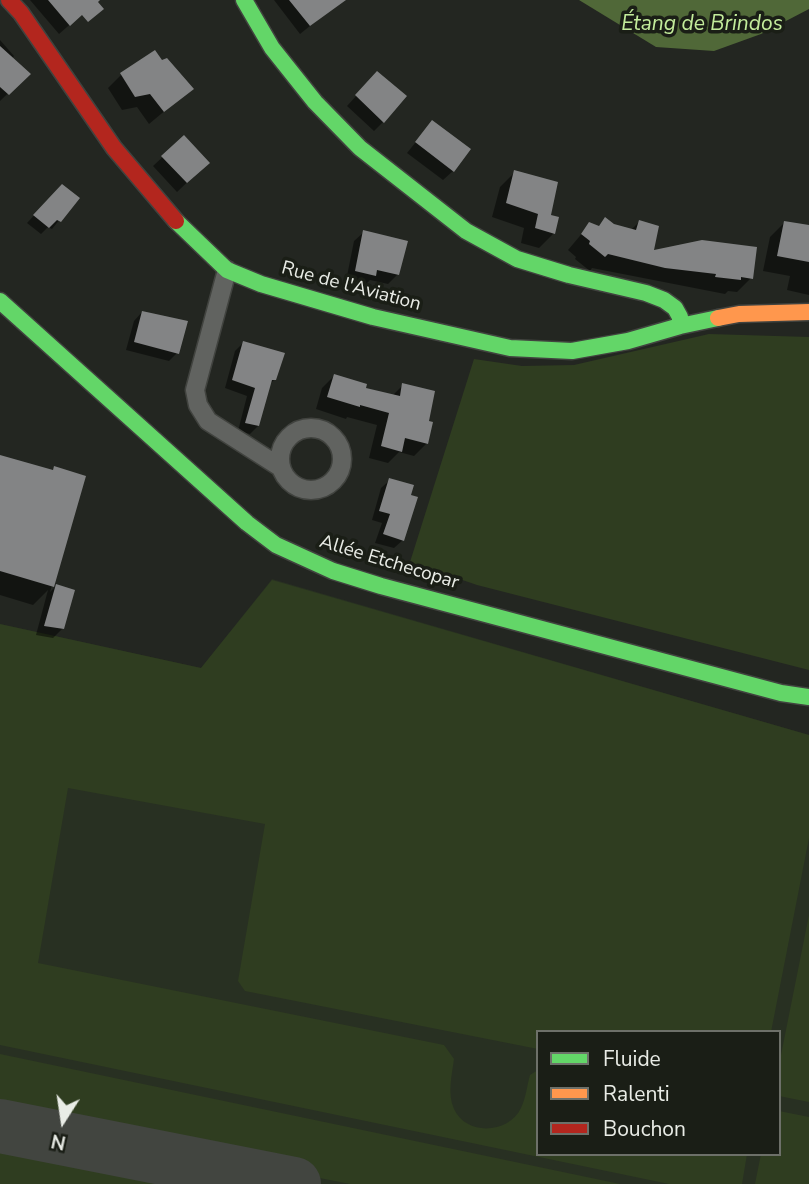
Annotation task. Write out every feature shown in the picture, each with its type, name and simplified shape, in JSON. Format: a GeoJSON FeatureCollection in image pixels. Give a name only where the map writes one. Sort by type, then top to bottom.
{"type":"FeatureCollection","features":[{"type":"Feature","properties":{"kind":"street","name":"Rue de l'Aviation"},"geometry":{"type":"LineString","coordinates":[[9,0],[29,24],[114,148],[180,226],[227,270],[261,284],[373,317],[510,348],[572,351],[628,341],[680,326],[739,314],[809,312]]}},
{"type":"Feature","properties":{"kind":"street"},"geometry":{"type":"LineString","coordinates":[[244,0],[272,48],[315,102],[360,148],[466,231],[517,259],[664,300],[675,308],[680,317],[680,326]]}},
{"type":"Feature","properties":{"kind":"street"},"geometry":{"type":"LineString","coordinates":[[227,270],[195,390],[198,405],[208,421],[280,467]]}},
{"type":"Feature","properties":{"kind":"street","name":"Allée Etchecopar"},"geometry":{"type":"LineString","coordinates":[[0,301],[247,523],[276,545],[304,559],[381,586],[781,692],[809,697]]}},
{"type":"Feature","properties":{"kind":"shaded area"},"geometry":{"type":"Polygon","coordinates":[[[709,334],[809,337],[809,670],[477,585],[410,562],[474,359],[522,366],[574,365],[709,334]]]}},
{"type":"Feature","properties":{"kind":"shaded area"},"geometry":{"type":"Polygon","coordinates":[[[272,579],[809,735],[809,1184],[0,1184],[0,624],[201,668],[272,579]]]}},
{"type":"Feature","properties":{"kind":"shaded area"},"geometry":{"type":"Polygon","coordinates":[[[272,580],[809,735],[809,838],[771,1030],[536,1030],[536,1049],[245,991],[238,981],[265,824],[68,788],[38,963],[444,1045],[454,1059],[450,1090],[454,1109],[460,1118],[477,1127],[498,1127],[515,1117],[523,1104],[530,1075],[536,1071],[536,1156],[747,1156],[742,1184],[669,1184],[0,1045],[0,624],[201,668],[272,580]]]}},
{"type":"Feature","properties":{"kind":"shaded area"},"geometry":{"type":"Polygon","coordinates":[[[809,915],[809,1102],[781,1096],[781,1055],[809,915]]]}},
{"type":"Feature","properties":{"kind":"shaded area"},"geometry":{"type":"Polygon","coordinates":[[[0,1054],[620,1184],[350,1184],[0,1115],[0,1054]]]}},
{"type":"Feature","properties":{"kind":"shaded area"},"geometry":{"type":"Polygon","coordinates":[[[781,1111],[809,1117],[809,1184],[755,1184],[761,1156],[781,1156],[781,1111]]]}},
{"type":"Feature","properties":{"kind":"shaded area"},"geometry":{"type":"Polygon","coordinates":[[[0,1137],[237,1184],[0,1184],[0,1137]]]}},
{"type":"Feature","properties":{"kind":"water","name":"Étang de Brindos"},"geometry":{"type":"Polygon","coordinates":[[[579,0],[809,0],[809,9],[761,34],[714,51],[656,47],[579,0]]]}},
{"type":"Feature","properties":{"kind":"building"},"geometry":{"type":"Polygon","coordinates":[[[48,0],[100,0],[98,2],[104,9],[88,22],[82,15],[70,26],[48,0]]]}},
{"type":"Feature","properties":{"kind":"building"},"geometry":{"type":"Polygon","coordinates":[[[289,0],[346,0],[310,26],[289,0]]]}},
{"type":"Feature","properties":{"kind":"building"},"geometry":{"type":"Polygon","coordinates":[[[0,46],[31,74],[9,95],[0,87],[0,46]]]}},
{"type":"Feature","properties":{"kind":"building"},"geometry":{"type":"Polygon","coordinates":[[[155,50],[162,60],[167,58],[194,89],[164,112],[150,94],[135,97],[120,73],[155,50]]]}},
{"type":"Feature","properties":{"kind":"building"},"geometry":{"type":"Polygon","coordinates":[[[377,71],[407,96],[384,123],[355,95],[377,71]]]}},
{"type":"Feature","properties":{"kind":"building"},"geometry":{"type":"Polygon","coordinates":[[[432,120],[471,149],[454,172],[415,142],[432,120]]]}},
{"type":"Feature","properties":{"kind":"building"},"geometry":{"type":"Polygon","coordinates":[[[184,135],[210,163],[187,183],[161,156],[184,135]]]}},
{"type":"Feature","properties":{"kind":"building"},"geometry":{"type":"Polygon","coordinates":[[[514,170],[558,182],[551,215],[559,217],[555,234],[535,228],[538,214],[506,203],[514,170]]]}},
{"type":"Feature","properties":{"kind":"building"},"geometry":{"type":"Polygon","coordinates":[[[62,184],[80,198],[61,222],[57,220],[49,228],[33,215],[62,184]]]}},
{"type":"Feature","properties":{"kind":"building"},"geometry":{"type":"Polygon","coordinates":[[[605,217],[614,224],[636,230],[639,220],[659,226],[654,250],[702,240],[757,247],[753,279],[715,277],[716,274],[665,268],[608,254],[605,257],[581,234],[589,222],[599,226],[605,217]]]}},
{"type":"Feature","properties":{"kind":"building"},"geometry":{"type":"Polygon","coordinates":[[[784,221],[809,225],[809,262],[777,256],[784,221]]]}},
{"type":"Feature","properties":{"kind":"building"},"geometry":{"type":"Polygon","coordinates":[[[363,230],[408,241],[399,275],[377,270],[376,276],[355,271],[363,230]]]}},
{"type":"Feature","properties":{"kind":"building"},"geometry":{"type":"Polygon","coordinates":[[[142,311],[188,321],[179,354],[134,342],[142,311]]]}},
{"type":"Feature","properties":{"kind":"building"},"geometry":{"type":"Polygon","coordinates":[[[243,341],[285,353],[276,380],[272,380],[259,426],[245,423],[255,388],[232,380],[243,341]]]}},
{"type":"Feature","properties":{"kind":"building"},"geometry":{"type":"Polygon","coordinates":[[[334,374],[367,384],[366,388],[400,396],[402,383],[435,391],[428,444],[405,438],[402,452],[381,446],[389,413],[327,397],[334,374]]]}},
{"type":"Feature","properties":{"kind":"building"},"geometry":{"type":"Polygon","coordinates":[[[0,455],[53,470],[54,466],[86,476],[54,587],[0,571],[0,455]]]}},
{"type":"Feature","properties":{"kind":"building"},"geometry":{"type":"Polygon","coordinates":[[[389,478],[414,485],[411,495],[418,497],[404,541],[383,534],[390,514],[379,511],[389,478]]]}},
{"type":"Feature","properties":{"kind":"building"},"geometry":{"type":"Polygon","coordinates":[[[56,584],[75,590],[64,629],[44,626],[56,584]]]}},
{"type":"Feature","properties":{"kind":"taxiway"},"geometry":{"type":"LineString","coordinates":[[0,1126],[294,1184]]}},
{"type":"Feature","properties":{"kind":"traffic: fast"},"geometry":{"type":"LineString","coordinates":[[244,0],[272,48],[315,102],[360,148],[466,231],[517,259],[664,300],[675,308],[680,317],[680,326]]}},
{"type":"Feature","properties":{"kind":"traffic: fast"},"geometry":{"type":"LineString","coordinates":[[176,221],[227,270],[261,284],[373,317],[510,348],[572,351],[628,341],[718,318]]}},
{"type":"Feature","properties":{"kind":"traffic: fast"},"geometry":{"type":"LineString","coordinates":[[0,301],[247,523],[276,545],[333,571],[381,586],[781,693],[809,697]]}},
{"type":"Feature","properties":{"kind":"traffic: slow"},"geometry":{"type":"LineString","coordinates":[[718,318],[739,314],[809,312]]}},
{"type":"Feature","properties":{"kind":"traffic: jam"},"geometry":{"type":"LineString","coordinates":[[9,0],[21,13],[114,148],[176,221]]}}]}
